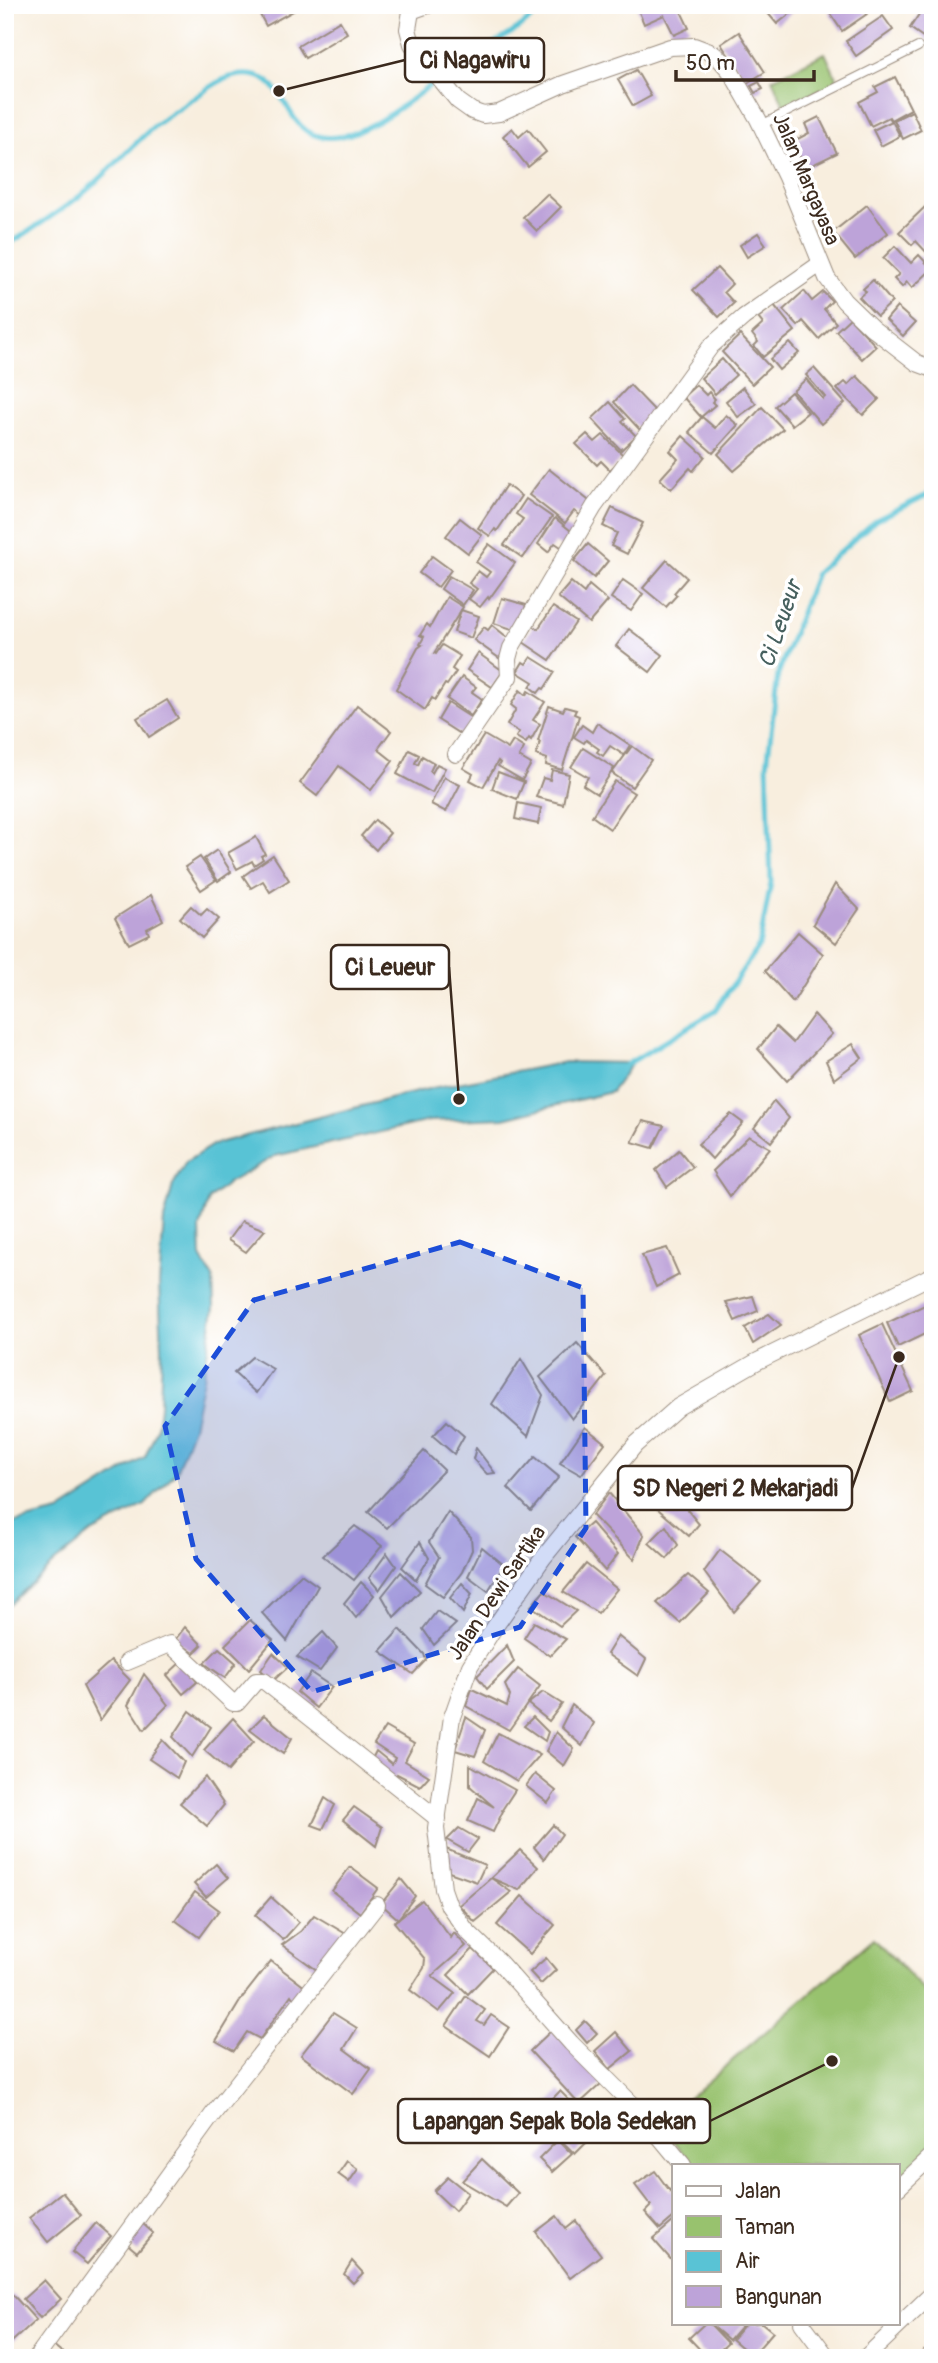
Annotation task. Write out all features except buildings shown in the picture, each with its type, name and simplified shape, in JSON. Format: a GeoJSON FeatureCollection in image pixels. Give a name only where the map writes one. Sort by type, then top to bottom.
{"type":"FeatureCollection","features":[{"type":"Feature","properties":{"kind":"street"},"geometry":{"type":"LineString","coordinates":[[410,8],[428,5]]}},
{"type":"Feature","properties":{"kind":"street","name":"Jalan Margayasa"},"geometry":{"type":"LineString","coordinates":[[410,8],[409,36],[431,68],[451,93],[472,111],[492,115],[584,76],[670,47],[694,46],[715,54],[723,62],[761,125],[786,177],[827,278],[857,316],[917,363],[933,369]]}},
{"type":"Feature","properties":{"kind":"street"},"geometry":{"type":"LineString","coordinates":[[456,754],[509,677],[508,659],[511,648],[588,517],[666,407],[720,336],[820,264]]}},
{"type":"Feature","properties":{"kind":"street","name":"Jalan Dewi Sartika"},"geometry":{"type":"LineString","coordinates":[[682,2164],[634,2106],[456,1917],[443,1889],[436,1839],[452,1717],[470,1666],[542,1558],[635,1445],[678,1407],[756,1362],[933,1275]]}},
{"type":"Feature","properties":{"kind":"street"},"geometry":{"type":"LineString","coordinates":[[127,1662],[170,1644],[233,1703],[237,1703],[256,1681],[264,1681],[438,1819]]}},
{"type":"Feature","properties":{"kind":"street"},"geometry":{"type":"LineString","coordinates":[[37,2358],[213,2114],[377,1905]]}},
{"type":"Feature","properties":{"kind":"street"},"geometry":{"type":"LineString","coordinates":[[900,2186],[933,2155]]}},
{"type":"Feature","properties":{"kind":"street"},"geometry":{"type":"LineString","coordinates":[[865,2358],[933,2292]]}},
{"type":"Feature","properties":{"kind":"street"},"geometry":{"type":"LineString","coordinates":[[804,2324],[828,2358]]}},
{"type":"Feature","properties":{"kind":"lane"},"geometry":{"type":"LineString","coordinates":[[761,125],[918,47]]}},
{"type":"Feature","properties":{"kind":"highlighted area"},"geometry":{"type":"Polygon","coordinates":[[[460,1242],[583,1288],[586,1528],[520,1627],[312,1692],[196,1559],[165,1426],[254,1300],[460,1242]]]}},
{"type":"Feature","properties":{"kind":"green space"},"geometry":{"type":"Polygon","coordinates":[[[825,53],[838,81],[785,107],[772,79],[825,53]]]}},
{"type":"Feature","properties":{"kind":"green space"},"geometry":{"type":"Polygon","coordinates":[[[874,1938],[933,2000],[933,2144],[918,2164],[900,2179],[900,2164],[692,2164],[660,2123],[874,1938]]]}},
{"type":"Feature","properties":{"kind":"water"},"geometry":{"type":"Polygon","coordinates":[[[566,1062],[632,1063],[611,1092],[504,1118],[429,1121],[275,1156],[228,1183],[209,1199],[200,1228],[201,1257],[213,1278],[214,1308],[193,1427],[176,1472],[145,1505],[93,1532],[55,1562],[5,1608],[5,1525],[59,1512],[145,1457],[157,1429],[162,1348],[159,1284],[164,1220],[173,1185],[186,1162],[214,1144],[432,1088],[566,1062]]]}},
{"type":"Feature","properties":{"kind":"waterway"},"geometry":{"type":"LineString","coordinates":[[5,247],[87,190],[158,123],[224,80],[251,75],[263,79],[280,95],[293,116],[310,133],[327,137],[346,135],[386,117],[461,62],[517,29],[546,5]]}},
{"type":"Feature","properties":{"kind":"waterway","name":"Ci Leueur"},"geometry":{"type":"LineString","coordinates":[[626,1065],[715,1011],[759,946],[771,883],[767,765],[778,674],[816,573],[876,520],[933,492]]}},
{"type":"Feature","properties":{"kind":"place","name":"Ci Nagawiru"},"geometry":{"type":"Point","coordinates":[279,91]}},
{"type":"Feature","properties":{"kind":"place","name":"Ci Leueur"},"geometry":{"type":"Point","coordinates":[459,1099]}},
{"type":"Feature","properties":{"kind":"place","name":"SD Negeri 2 Mekarjadi"},"geometry":{"type":"Point","coordinates":[899,1357]}},
{"type":"Feature","properties":{"kind":"place","name":"Lapangan Sepak Bola Sedekan"},"geometry":{"type":"Point","coordinates":[832,2061]}}]}
